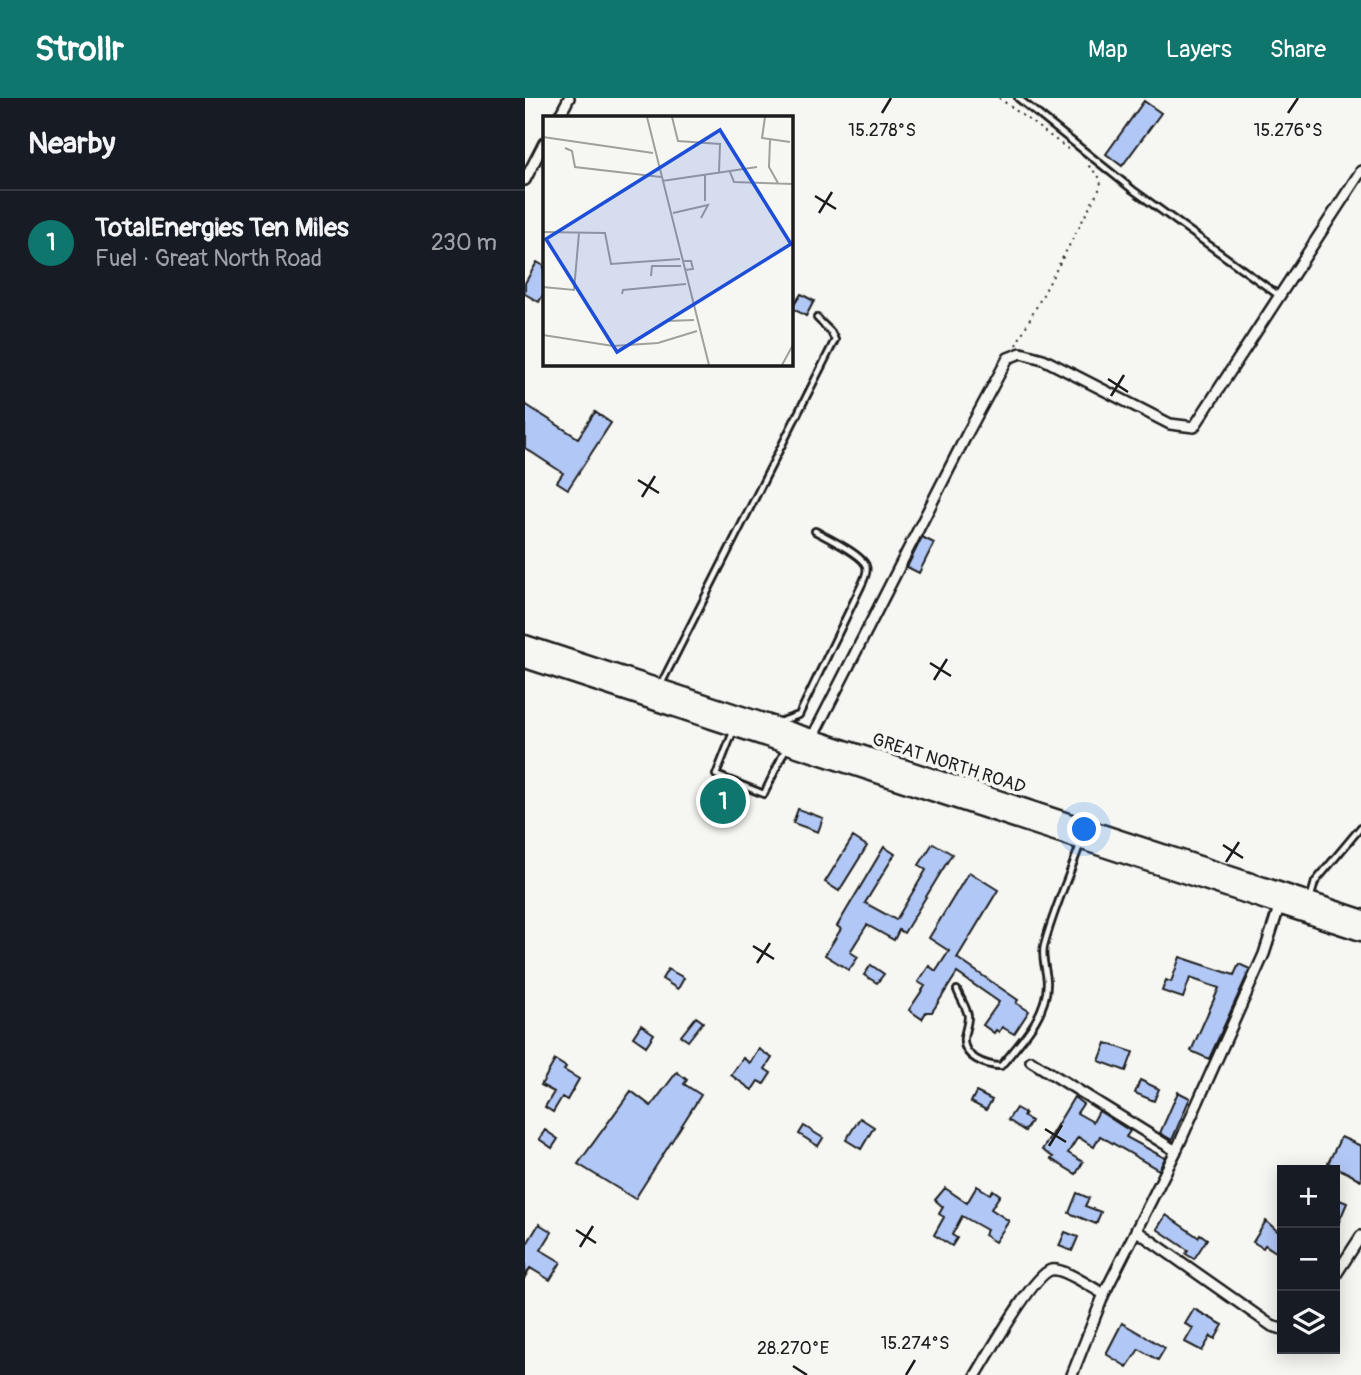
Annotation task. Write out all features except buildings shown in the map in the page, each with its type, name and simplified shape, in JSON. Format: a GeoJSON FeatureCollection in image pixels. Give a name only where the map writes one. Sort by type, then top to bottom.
{"type":"FeatureCollection","features":[{"type":"Feature","properties":{"kind":"highway","name":"GREAT NORTH ROAD"},"geometry":{"type":"LineString","coordinates":[[525,644],[659,688],[738,721],[768,724],[790,738],[813,738],[1282,899],[1361,932]]}},
{"type":"Feature","properties":{"kind":"highway","name":"GREAT NORTH ROAD"},"geometry":{"type":"LineString","coordinates":[[525,659],[790,738],[1081,841],[1282,899]]}},
{"type":"Feature","properties":{"kind":"highway","name":"GREAT NORTH ROAD"},"geometry":{"type":"LineString","coordinates":[[1308,908],[1361,918]]}},
{"type":"Feature","properties":{"kind":"street"},"geometry":{"type":"LineString","coordinates":[[560,116],[569,98]]}},
{"type":"Feature","properties":{"kind":"street"},"geometry":{"type":"LineString","coordinates":[[525,180],[543,145]]}},
{"type":"Feature","properties":{"kind":"street"},"geometry":{"type":"LineString","coordinates":[[813,738],[1008,358],[1021,353],[1043,359],[1170,424],[1194,427],[1361,171]]}},
{"type":"Feature","properties":{"kind":"street"},"geometry":{"type":"LineString","coordinates":[[1072,1375],[1104,1294],[1176,1151],[1264,954],[1282,899]]}},
{"type":"Feature","properties":{"kind":"street"},"geometry":{"type":"LineString","coordinates":[[1031,1061],[1176,1151]]}},
{"type":"Feature","properties":{"kind":"street"},"geometry":{"type":"LineString","coordinates":[[1137,1231],[1277,1328]]}},
{"type":"Feature","properties":{"kind":"street"},"geometry":{"type":"LineString","coordinates":[[1340,1268],[1361,1236]]}},
{"type":"Feature","properties":{"kind":"street"},"geometry":{"type":"LineString","coordinates":[[976,1375],[1031,1289],[1045,1273],[1052,1269],[1061,1270],[1104,1294]]}},
{"type":"Feature","properties":{"kind":"lane"},"geometry":{"type":"LineString","coordinates":[[1018,98],[1133,190],[1279,296]]}},
{"type":"Feature","properties":{"kind":"lane"},"geometry":{"type":"LineString","coordinates":[[659,688],[835,340],[817,318]]}},
{"type":"Feature","properties":{"kind":"lane"},"geometry":{"type":"LineString","coordinates":[[768,724],[799,715],[867,569],[858,556],[815,531]]}},
{"type":"Feature","properties":{"kind":"lane"},"geometry":{"type":"LineString","coordinates":[[738,721],[716,775],[764,794],[790,738]]}},
{"type":"Feature","properties":{"kind":"lane"},"geometry":{"type":"LineString","coordinates":[[1308,908],[1315,882],[1361,827]]}},
{"type":"Feature","properties":{"kind":"lane"},"geometry":{"type":"LineString","coordinates":[[957,990],[967,1012],[968,1025],[963,1041],[967,1050],[988,1066],[1001,1066],[1031,1029],[1046,997],[1043,950],[1055,909],[1081,841]]}},
{"type":"Feature","properties":{"kind":"path"},"geometry":{"type":"LineString","coordinates":[[999,98],[1074,153]]}},
{"type":"Feature","properties":{"kind":"path"},"geometry":{"type":"LineString","coordinates":[[1008,358],[1101,186],[1100,178],[1085,161]]}},
{"type":"Feature","properties":{"kind":"place","name":"TotalEnergies Ten Miles"},"geometry":{"type":"Point","coordinates":[723,801]}}]}
